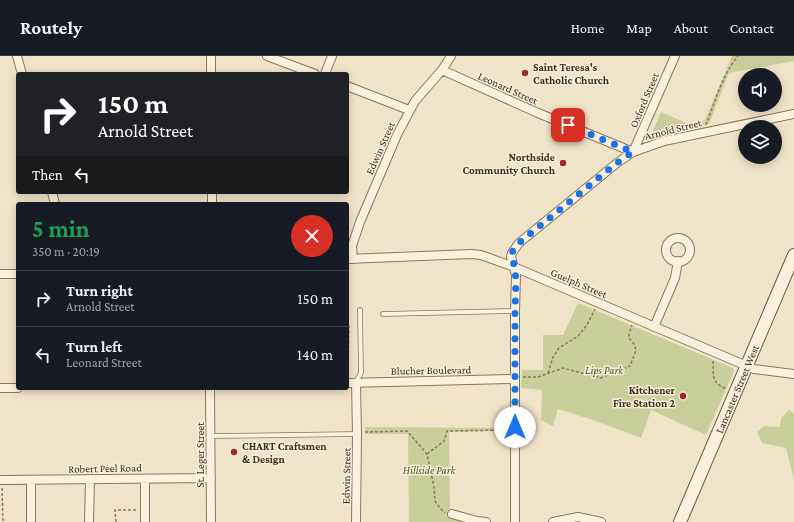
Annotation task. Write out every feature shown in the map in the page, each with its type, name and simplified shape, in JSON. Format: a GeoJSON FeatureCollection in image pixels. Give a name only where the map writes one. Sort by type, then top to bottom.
{"type":"FeatureCollection","features":[{"type":"Feature","properties":{"kind":"main road","name":"Lancaster Street West"},"geometry":{"type":"LineString","coordinates":[[680,522],[794,255]]}},
{"type":"Feature","properties":{"kind":"street"},"geometry":{"type":"LineString","coordinates":[[17,56],[21,72]]}},
{"type":"Feature","properties":{"kind":"street"},"geometry":{"type":"LineString","coordinates":[[211,56],[211,72]]}},
{"type":"Feature","properties":{"kind":"street"},"geometry":{"type":"LineString","coordinates":[[267,56],[310,72]]}},
{"type":"Feature","properties":{"kind":"street"},"geometry":{"type":"LineString","coordinates":[[326,72],[332,56]]}},
{"type":"Feature","properties":{"kind":"street","name":"Edwin Street"},"geometry":{"type":"LineString","coordinates":[[350,259],[352,246],[360,222],[409,110],[423,91],[442,70],[450,56]]}},
{"type":"Feature","properties":{"kind":"street","name":"Oxford Street"},"geometry":{"type":"LineString","coordinates":[[633,152],[675,56]]}},
{"type":"Feature","properties":{"kind":"street","name":"Leonard Street"},"geometry":{"type":"LineString","coordinates":[[442,70],[538,113],[633,152]]}},
{"type":"Feature","properties":{"kind":"street"},"geometry":{"type":"LineString","coordinates":[[349,87],[409,110]]}},
{"type":"Feature","properties":{"kind":"street","name":"Arnold Street"},"geometry":{"type":"LineString","coordinates":[[515,522],[516,275],[512,252],[519,243],[617,163],[633,152],[664,141],[794,114]]}},
{"type":"Feature","properties":{"kind":"street","name":"Guelph Street"},"geometry":{"type":"LineString","coordinates":[[350,259],[471,254],[481,255],[514,267],[747,367],[758,371],[794,374]]}},
{"type":"Feature","properties":{"kind":"street"},"geometry":{"type":"LineString","coordinates":[[654,327],[675,278],[678,262]]}},
{"type":"Feature","properties":{"kind":"street"},"geometry":{"type":"LineString","coordinates":[[0,274],[16,274]]}},
{"type":"Feature","properties":{"kind":"street","name":"Blucher Boulevard"},"geometry":{"type":"LineString","coordinates":[[349,383],[515,379]]}},
{"type":"Feature","properties":{"kind":"street","name":"Edwin Street"},"geometry":{"type":"LineString","coordinates":[[356,383],[356,522]]}},
{"type":"Feature","properties":{"kind":"street"},"geometry":{"type":"LineString","coordinates":[[0,388],[16,388]]}},
{"type":"Feature","properties":{"kind":"street","name":"St. Leger Street"},"geometry":{"type":"LineString","coordinates":[[210,390],[211,522]]}},
{"type":"Feature","properties":{"kind":"street"},"geometry":{"type":"LineString","coordinates":[[145,478],[145,522]]}},
{"type":"Feature","properties":{"kind":"street","name":"Robert Peel Road"},"geometry":{"type":"LineString","coordinates":[[1,482],[31,480],[211,478]]}},
{"type":"Feature","properties":{"kind":"street"},"geometry":{"type":"LineString","coordinates":[[89,522],[90,479]]}},
{"type":"Feature","properties":{"kind":"street"},"geometry":{"type":"LineString","coordinates":[[31,480],[31,522]]}},
{"type":"Feature","properties":{"kind":"street"},"geometry":{"type":"LineString","coordinates":[[452,514],[486,522]]}},
{"type":"Feature","properties":{"kind":"street"},"geometry":{"type":"LineString","coordinates":[[553,522],[578,517],[601,522]]}},
{"type":"Feature","properties":{"kind":"lane"},"geometry":{"type":"LineString","coordinates":[[356,383],[361,372],[360,310]]}},
{"type":"Feature","properties":{"kind":"lane"},"geometry":{"type":"LineString","coordinates":[[383,314],[515,311]]}},
{"type":"Feature","properties":{"kind":"lane"},"geometry":{"type":"LineString","coordinates":[[211,436],[357,434]]}},
{"type":"Feature","properties":{"kind":"path"},"geometry":{"type":"LineString","coordinates":[[705,127],[732,63],[738,56]]}},
{"type":"Feature","properties":{"kind":"path"},"geometry":{"type":"LineString","coordinates":[[548,373],[553,357],[559,348],[578,336],[587,325],[596,309]]}},
{"type":"Feature","properties":{"kind":"path"},"geometry":{"type":"LineString","coordinates":[[515,379],[523,376],[538,377],[563,368],[601,378],[630,366],[636,350],[634,344],[629,338],[632,325]]}},
{"type":"Feature","properties":{"kind":"path"},"geometry":{"type":"LineString","coordinates":[[713,359],[714,379],[718,385],[727,389]]}},
{"type":"Feature","properties":{"kind":"path"},"geometry":{"type":"LineString","coordinates":[[349,374],[356,383]]}},
{"type":"Feature","properties":{"kind":"path"},"geometry":{"type":"LineString","coordinates":[[427,454],[444,441],[447,431],[508,430]]}},
{"type":"Feature","properties":{"kind":"path"},"geometry":{"type":"LineString","coordinates":[[357,434],[367,431],[407,431],[427,454],[436,501],[440,508],[446,513],[452,514]]}},
{"type":"Feature","properties":{"kind":"path"},"geometry":{"type":"LineString","coordinates":[[1,482],[3,522]]}},
{"type":"Feature","properties":{"kind":"path"},"geometry":{"type":"LineString","coordinates":[[116,522],[116,510],[145,510]]}},
{"type":"Feature","properties":{"kind":"green space"},"geometry":{"type":"Polygon","coordinates":[[[732,56],[794,56],[794,61],[756,68],[738,68],[738,71],[729,73],[709,124],[656,135],[653,131],[661,112],[691,125],[705,120],[732,56]]]}},
{"type":"Feature","properties":{"kind":"green space","name":"Lips Park"},"geometry":{"type":"Polygon","coordinates":[[[578,303],[733,368],[734,371],[706,435],[651,410],[641,438],[558,409],[553,426],[541,420],[542,390],[521,388],[522,370],[543,370],[543,335],[563,335],[578,303]]]}},
{"type":"Feature","properties":{"kind":"green space"},"geometry":{"type":"Polygon","coordinates":[[[789,410],[794,413],[794,480],[786,448],[762,443],[757,432],[764,426],[780,427],[781,418],[789,410]]]}},
{"type":"Feature","properties":{"kind":"green space","name":"Hillside Park"},"geometry":{"type":"Polygon","coordinates":[[[365,427],[506,428],[506,431],[449,432],[450,517],[463,522],[409,522],[408,434],[365,434],[365,427]]]}},
{"type":"Feature","properties":{"kind":"place","name":"Saint Teresa's Catholic Church"},"geometry":{"type":"Point","coordinates":[525,73]}},
{"type":"Feature","properties":{"kind":"place","name":"Northside Community Church"},"geometry":{"type":"Point","coordinates":[563,163]}},
{"type":"Feature","properties":{"kind":"place","name":"Kitchener Fire Station 2"},"geometry":{"type":"Point","coordinates":[683,396]}},
{"type":"Feature","properties":{"kind":"place","name":"CHART Craftsmen & Design"},"geometry":{"type":"Point","coordinates":[234,452]}},
{"type":"Feature","properties":{"kind":"route"},"geometry":{"type":"LineString","coordinates":[[515,427],[516,275],[511,257],[512,252],[519,243],[617,163],[633,152],[568,125]]}}]}
